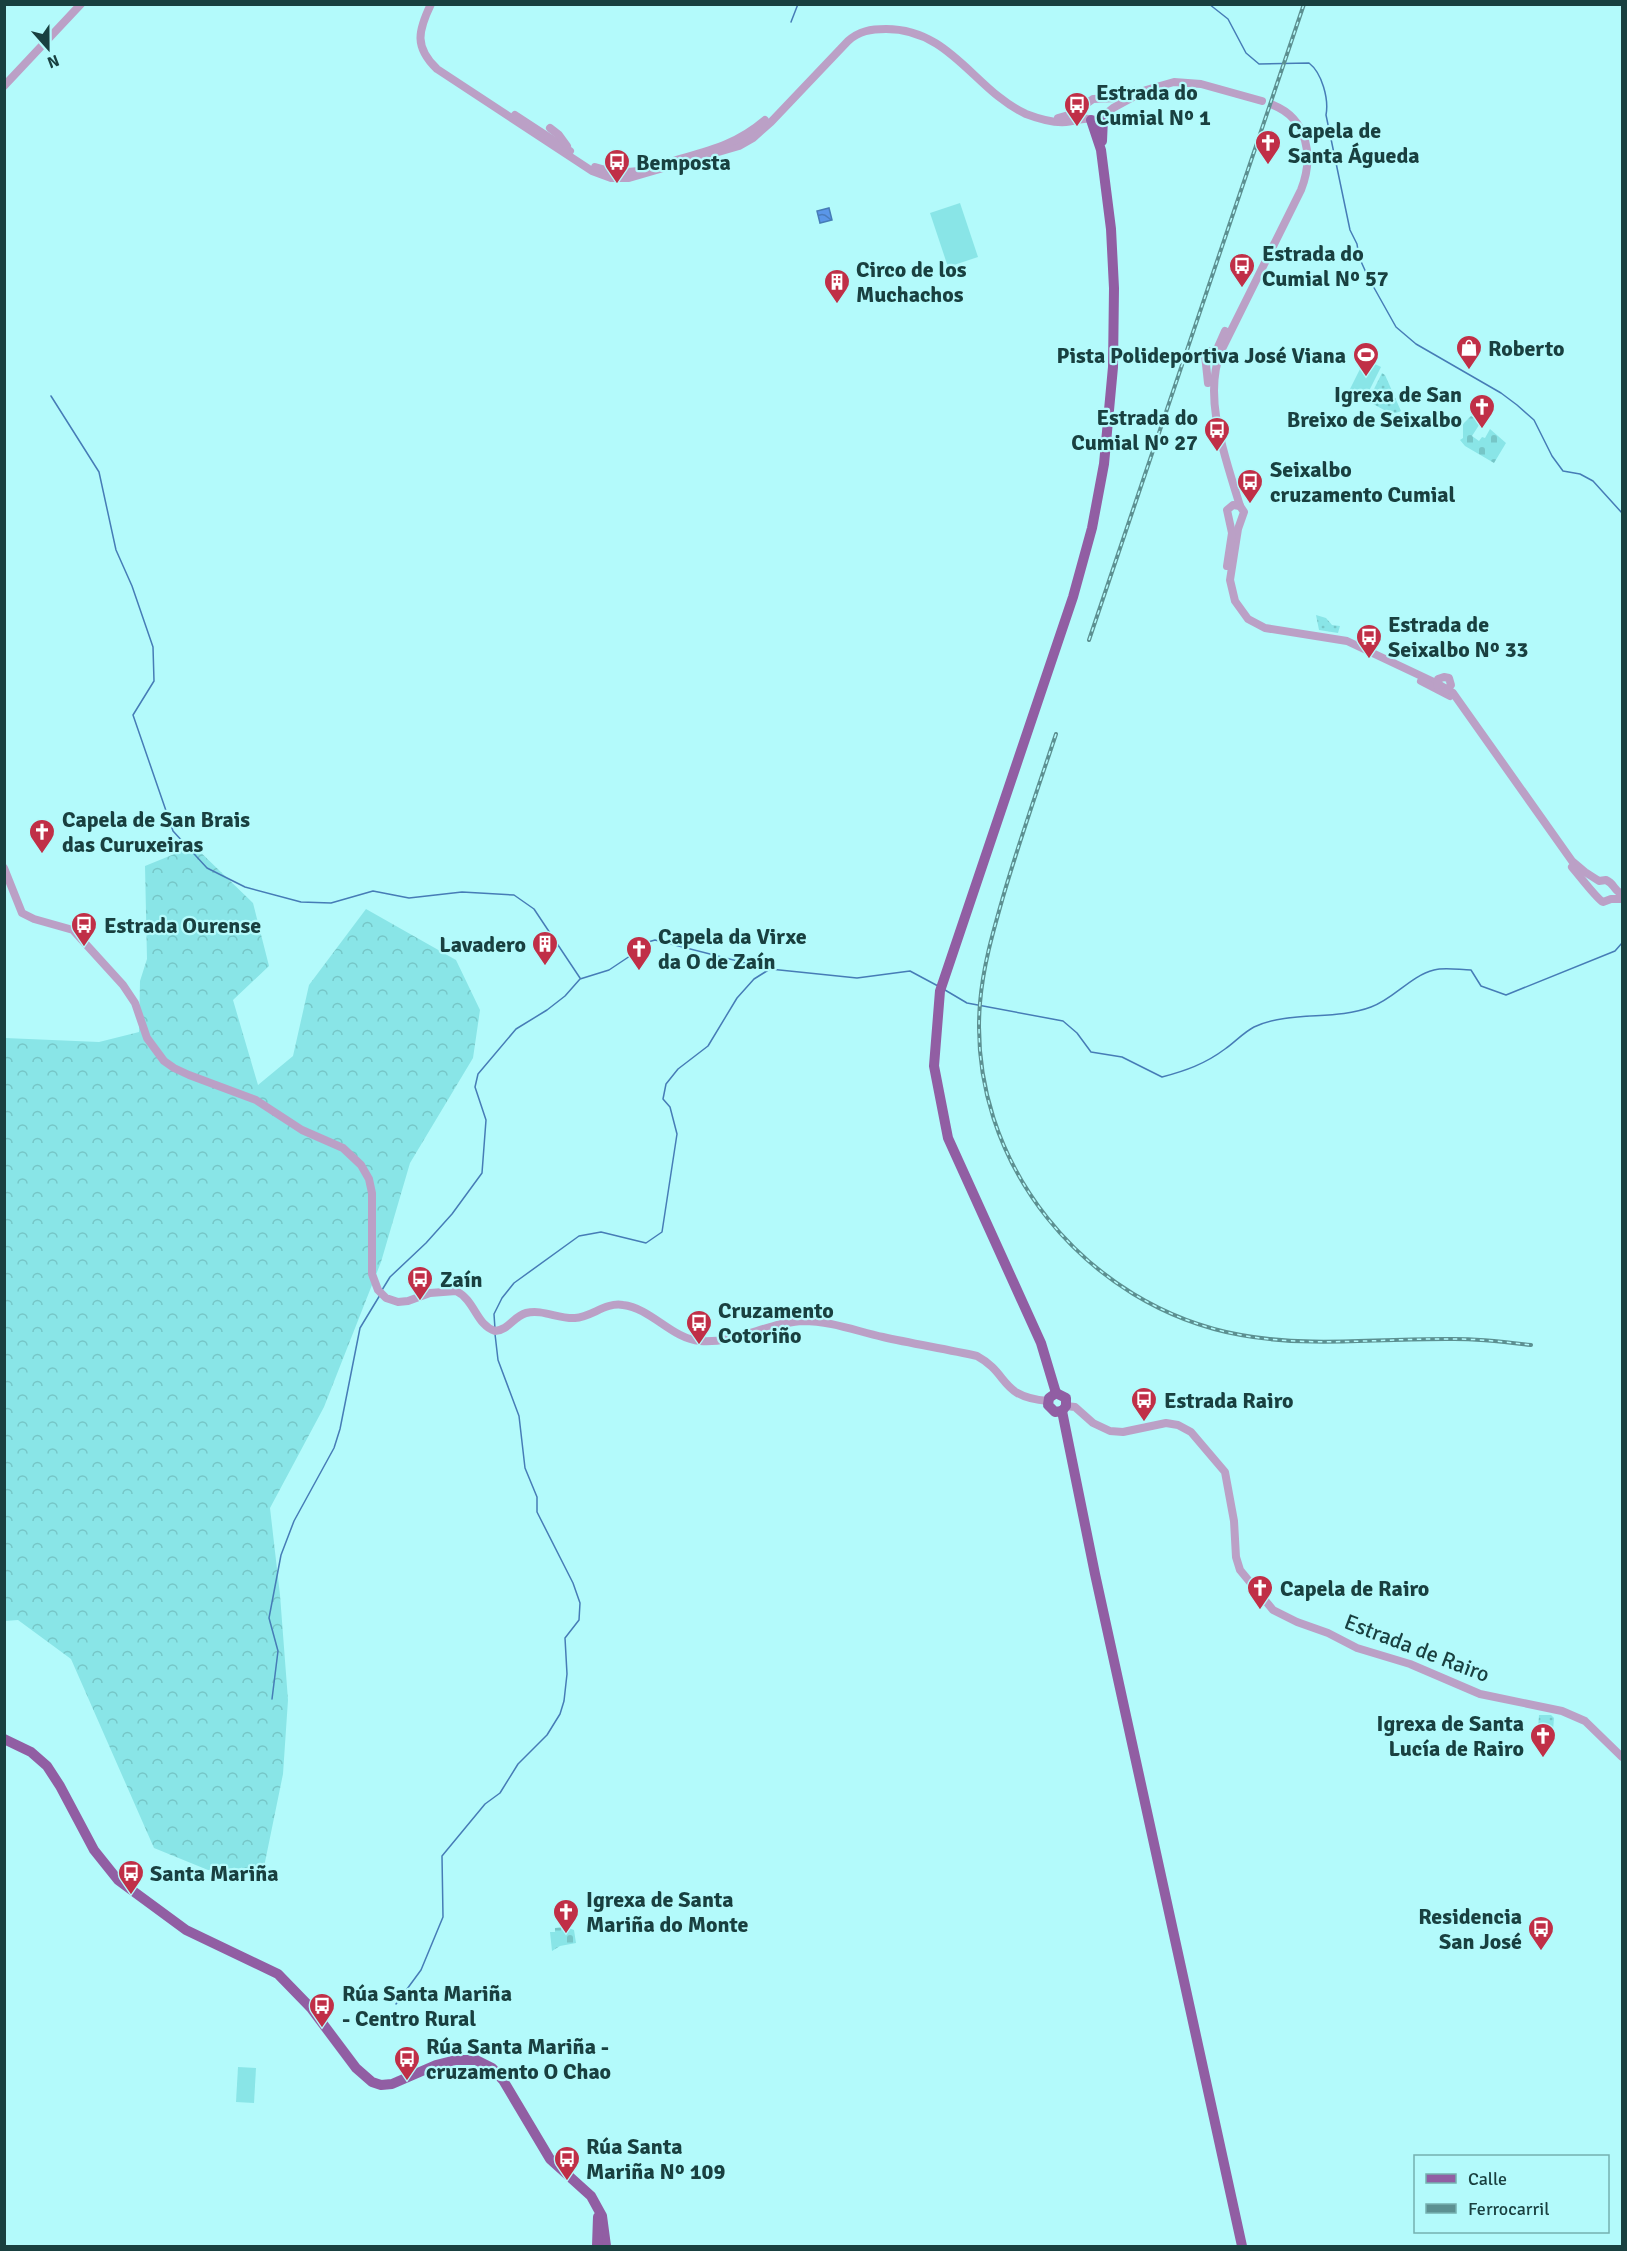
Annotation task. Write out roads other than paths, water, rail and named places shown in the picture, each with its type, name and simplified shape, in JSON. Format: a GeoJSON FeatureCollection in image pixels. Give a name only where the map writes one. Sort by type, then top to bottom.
{"type":"FeatureCollection","features":[{"type":"Feature","properties":{"kind":"main road"},"geometry":{"type":"LineString","coordinates":[[1104,116],[1101,150],[1112,238],[1115,317],[1112,394],[1101,481],[1092,528],[1073,597],[940,991],[934,1066],[948,1138],[1041,1343],[1056,1393],[1066,1398],[1064,1408],[1097,1585],[1242,2247]]}},
{"type":"Feature","properties":{"kind":"main road"},"geometry":{"type":"LineString","coordinates":[[1090,119],[1101,150]]}},
{"type":"Feature","properties":{"kind":"main road"},"geometry":{"type":"LineString","coordinates":[[1056,1393],[1048,1401],[1052,1410],[1064,1408]]}},
{"type":"Feature","properties":{"kind":"main road"},"geometry":{"type":"LineString","coordinates":[[4,1739],[31,1752],[47,1766],[100,1859],[118,1880],[172,1922],[265,1966],[284,1980],[316,2013],[356,2068],[372,2082],[381,2085],[392,2084],[435,2065],[456,2060],[477,2060],[488,2065],[499,2075],[546,2154],[560,2169],[587,2190],[598,2208],[609,2247]]}},
{"type":"Feature","properties":{"kind":"main road"},"geometry":{"type":"LineString","coordinates":[[560,2169],[578,2179],[590,2190],[603,2209],[609,2227],[609,2247]]}},
{"type":"Feature","properties":{"kind":"main road"},"geometry":{"type":"LineString","coordinates":[[597,2247],[598,2208]]}},
{"type":"Feature","properties":{"kind":"street"},"geometry":{"type":"LineString","coordinates":[[4,86],[81,4]]}},
{"type":"Feature","properties":{"kind":"street"},"geometry":{"type":"LineString","coordinates":[[434,4],[421,30],[421,44],[427,58],[437,69],[483,101],[524,124],[544,131],[559,146],[592,171],[611,178],[629,178],[695,159]]}},
{"type":"Feature","properties":{"kind":"street"},"geometry":{"type":"LineString","coordinates":[[431,58],[426,49],[424,36],[434,4]]}},
{"type":"Feature","properties":{"kind":"street"},"geometry":{"type":"LineString","coordinates":[[660,165],[665,166],[712,155],[739,146],[753,138],[852,37],[872,29],[892,29],[917,34],[939,44],[1008,103],[1026,114],[1057,122],[1096,120],[1128,99],[1151,88],[1179,81],[1201,84],[1267,103]]}},
{"type":"Feature","properties":{"kind":"street"},"geometry":{"type":"LineString","coordinates":[[421,44],[431,58],[471,89],[566,151],[611,173],[637,171],[734,142]]}},
{"type":"Feature","properties":{"kind":"street"},"geometry":{"type":"LineString","coordinates":[[1102,101],[1118,98],[1156,81],[1182,77],[1209,81],[1267,103],[1291,116],[1301,129],[1309,160],[1305,181],[1217,361],[1213,404]]}},
{"type":"Feature","properties":{"kind":"street"},"geometry":{"type":"LineString","coordinates":[[471,89],[483,101],[498,106]]}},
{"type":"Feature","properties":{"kind":"street"},"geometry":{"type":"LineString","coordinates":[[1041,119],[1064,117],[1092,99],[1102,101],[1128,99]]}},
{"type":"Feature","properties":{"kind":"street"},"geometry":{"type":"LineString","coordinates":[[1102,101],[1104,116]]}},
{"type":"Feature","properties":{"kind":"street"},"geometry":{"type":"LineString","coordinates":[[1085,104],[1084,111],[1090,119]]}},
{"type":"Feature","properties":{"kind":"street"},"geometry":{"type":"LineString","coordinates":[[712,155],[753,131],[786,105]]}},
{"type":"Feature","properties":{"kind":"street"},"geometry":{"type":"LineString","coordinates":[[1216,351],[1297,188],[1303,170],[1304,156],[1299,132],[1291,116]]}},
{"type":"Feature","properties":{"kind":"street"},"geometry":{"type":"LineString","coordinates":[[581,159],[590,167],[611,178],[630,176],[637,171]]}},
{"type":"Feature","properties":{"kind":"street"},"geometry":{"type":"LineString","coordinates":[[1230,332],[1210,361],[1208,383],[1211,416],[1231,491],[1230,506],[1226,513],[1232,532],[1226,584],[1233,606],[1242,620],[1250,627],[1264,633],[1354,646],[1368,654],[1373,653]]}},
{"type":"Feature","properties":{"kind":"street"},"geometry":{"type":"LineString","coordinates":[[1210,361],[1213,404],[1240,506],[1244,512],[1231,569],[1230,585],[1235,602],[1248,619],[1264,628],[1342,640],[1443,688],[1464,705],[1569,857],[1599,881],[1610,882],[1613,894],[1623,899]]}},
{"type":"Feature","properties":{"kind":"street"},"geometry":{"type":"LineString","coordinates":[[1230,506],[1240,506]]}},
{"type":"Feature","properties":{"kind":"street"},"geometry":{"type":"LineString","coordinates":[[1229,520],[1241,521]]}},
{"type":"Feature","properties":{"kind":"street"},"geometry":{"type":"LineString","coordinates":[[1345,645],[1443,688],[1565,858],[1593,890],[1595,897],[1603,902],[1613,894],[1623,894]]}},
{"type":"Feature","properties":{"kind":"street"},"geometry":{"type":"LineString","coordinates":[[4,868],[22,912],[34,919],[73,930],[119,980],[135,1003],[147,1038],[165,1061],[174,1068],[256,1100],[302,1130],[343,1148],[361,1165],[369,1179],[374,1212],[372,1274],[378,1290],[386,1298],[398,1302],[430,1293],[456,1291],[470,1302],[486,1326],[495,1331],[504,1330],[524,1314],[540,1312],[576,1318],[620,1304],[633,1307],[684,1336],[702,1341],[722,1339],[787,1323],[802,1321],[831,1323],[977,1356],[986,1361],[1004,1382],[1021,1396],[1048,1401]]}},
{"type":"Feature","properties":{"kind":"street"},"geometry":{"type":"LineString","coordinates":[[1593,890],[1599,881]]}},
{"type":"Feature","properties":{"kind":"street","name":"Estrada de Rairo"},"geometry":{"type":"LineString","coordinates":[[1064,1408],[1075,1407],[1093,1424],[1110,1431],[1123,1432],[1166,1423],[1178,1425],[1191,1432],[1225,1472],[1234,1521],[1236,1557],[1240,1570],[1273,1610],[1297,1622],[1328,1632],[1357,1648],[1410,1664],[1480,1694],[1562,1711],[1585,1721],[1623,1757]]}},
{"type":"Feature","properties":{"kind":"water"},"geometry":{"type":"Polygon","coordinates":[[[829,208],[832,220],[820,223],[817,211],[829,208]]]}},
{"type":"Feature","properties":{"kind":"waterway"},"geometry":{"type":"LineString","coordinates":[[791,22],[798,4]]}},
{"type":"Feature","properties":{"kind":"waterway"},"geometry":{"type":"LineString","coordinates":[[1209,4],[1228,19],[1246,53],[1259,64],[1309,63],[1318,73],[1325,94],[1326,115],[1350,230],[1368,277],[1396,327],[1416,344],[1501,393],[1517,405],[1534,420],[1552,456],[1563,471],[1580,474],[1593,481],[1622,513]]}},
{"type":"Feature","properties":{"kind":"waterway"},"geometry":{"type":"LineString","coordinates":[[51,396],[99,472],[116,550],[132,586],[153,647],[154,681],[133,715],[173,831],[207,868],[245,887],[301,902],[331,903],[373,891],[409,898],[462,892],[514,895],[534,909],[580,978]]}},
{"type":"Feature","properties":{"kind":"waterway"},"geometry":{"type":"LineString","coordinates":[[382,1290],[390,1277],[426,1243],[452,1214],[482,1173],[486,1120],[475,1087],[478,1074],[516,1029],[565,996],[580,979],[609,970],[633,954],[641,944],[655,940],[769,969]]}},
{"type":"Feature","properties":{"kind":"waterway"},"geometry":{"type":"LineString","coordinates":[[945,990],[967,1003],[1063,1021],[1077,1033],[1091,1052],[1122,1057],[1162,1077],[1210,1059],[1254,1027],[1283,1019],[1342,1014],[1371,1007],[1387,999],[1417,977],[1434,970],[1471,970],[1481,986],[1506,995],[1615,951],[1622,943]]}},
{"type":"Feature","properties":{"kind":"waterway"},"geometry":{"type":"LineString","coordinates":[[495,1329],[494,1314],[502,1298],[514,1283],[579,1236],[601,1232],[646,1243],[662,1232],[677,1134],[670,1107],[663,1099],[666,1084],[678,1069],[708,1046],[737,998],[754,979],[770,969],[857,978],[910,971],[938,986]]}},
{"type":"Feature","properties":{"kind":"waterway"},"geometry":{"type":"LineString","coordinates":[[272,1699],[278,1651],[269,1618],[281,1555],[294,1521],[334,1448],[340,1429],[360,1328],[380,1295]]}},
{"type":"Feature","properties":{"kind":"waterway"},"geometry":{"type":"LineString","coordinates":[[396,2004],[421,1970],[443,1917],[442,1856],[485,1804],[500,1793],[518,1764],[547,1735],[560,1714],[567,1674],[565,1638],[579,1620],[580,1603],[573,1583],[537,1512],[537,1497],[525,1468],[519,1416],[498,1360],[495,1334]]}},
{"type":"Feature","properties":{"kind":"railway"},"geometry":{"type":"LineString","coordinates":[[1089,640],[1304,4]]}},
{"type":"Feature","properties":{"kind":"railway"},"geometry":{"type":"LineString","coordinates":[[1056,734],[999,910],[986,962],[980,1003],[981,1062],[994,1118],[1016,1171],[1048,1218],[1087,1260],[1133,1294],[1185,1319],[1241,1335],[1320,1342],[1464,1339],[1531,1345]]}},
{"type":"Feature","properties":{"kind":"place","name":"Estrada do Cumial Nº 1"},"geometry":{"type":"Point","coordinates":[1077,128]}},
{"type":"Feature","properties":{"kind":"place","name":"Capela de Santa Águeda"},"geometry":{"type":"Point","coordinates":[1268,166]}},
{"type":"Feature","properties":{"kind":"place","name":"Bemposta"},"geometry":{"type":"Point","coordinates":[617,185]}},
{"type":"Feature","properties":{"kind":"place","name":"Estrada do Cumial Nº 57"},"geometry":{"type":"Point","coordinates":[1242,289]}},
{"type":"Feature","properties":{"kind":"place","name":"Circo de los Muchachos"},"geometry":{"type":"Point","coordinates":[837,305]}},
{"type":"Feature","properties":{"kind":"place","name":"Roberto"},"geometry":{"type":"Point","coordinates":[1469,371]}},
{"type":"Feature","properties":{"kind":"place","name":"Pista Polideportiva José Viana"},"geometry":{"type":"Point","coordinates":[1366,378]}},
{"type":"Feature","properties":{"kind":"place","name":"Igrexa de San Breixo de Seixalbo"},"geometry":{"type":"Point","coordinates":[1482,430]}},
{"type":"Feature","properties":{"kind":"place","name":"Estrada do Cumial Nº 27"},"geometry":{"type":"Point","coordinates":[1217,453]}},
{"type":"Feature","properties":{"kind":"place","name":"Seixalbo cruzamento Cumial"},"geometry":{"type":"Point","coordinates":[1250,505]}},
{"type":"Feature","properties":{"kind":"place","name":"Estrada de Seixalbo Nº 33"},"geometry":{"type":"Point","coordinates":[1369,660]}},
{"type":"Feature","properties":{"kind":"place","name":"Capela de San Brais das Curuxeiras"},"geometry":{"type":"Point","coordinates":[42,855]}},
{"type":"Feature","properties":{"kind":"place","name":"Estrada Ourense"},"geometry":{"type":"Point","coordinates":[84,948]}},
{"type":"Feature","properties":{"kind":"place","name":"Lavadero"},"geometry":{"type":"Point","coordinates":[545,967]}},
{"type":"Feature","properties":{"kind":"place","name":"Capela da Virxe da O de Zaín"},"geometry":{"type":"Point","coordinates":[639,972]}},
{"type":"Feature","properties":{"kind":"place","name":"Zaín"},"geometry":{"type":"Point","coordinates":[420,1302]}},
{"type":"Feature","properties":{"kind":"place","name":"Cruzamento Cotoriño"},"geometry":{"type":"Point","coordinates":[699,1346]}},
{"type":"Feature","properties":{"kind":"place","name":"Estrada Rairo"},"geometry":{"type":"Point","coordinates":[1144,1423]}},
{"type":"Feature","properties":{"kind":"place","name":"Capela de Rairo"},"geometry":{"type":"Point","coordinates":[1260,1611]}},
{"type":"Feature","properties":{"kind":"place","name":"Igrexa de Santa Lucía de Rairo"},"geometry":{"type":"Point","coordinates":[1543,1759]}},
{"type":"Feature","properties":{"kind":"place","name":"Santa Mariña"},"geometry":{"type":"Point","coordinates":[131,1896]}},
{"type":"Feature","properties":{"kind":"place","name":"Igrexa de Santa Mariña do Monte"},"geometry":{"type":"Point","coordinates":[566,1935]}},
{"type":"Feature","properties":{"kind":"place","name":"Residencia San José"},"geometry":{"type":"Point","coordinates":[1541,1952]}},
{"type":"Feature","properties":{"kind":"place","name":"Rúa Santa Mariña - Centro Rural"},"geometry":{"type":"Point","coordinates":[322,2029]}},
{"type":"Feature","properties":{"kind":"place","name":"Rúa Santa Mariña - cruzamento O Chao"},"geometry":{"type":"Point","coordinates":[407,2082]}},
{"type":"Feature","properties":{"kind":"place","name":"Rúa Santa Mariña Nº 109"},"geometry":{"type":"Point","coordinates":[567,2182]}}]}
